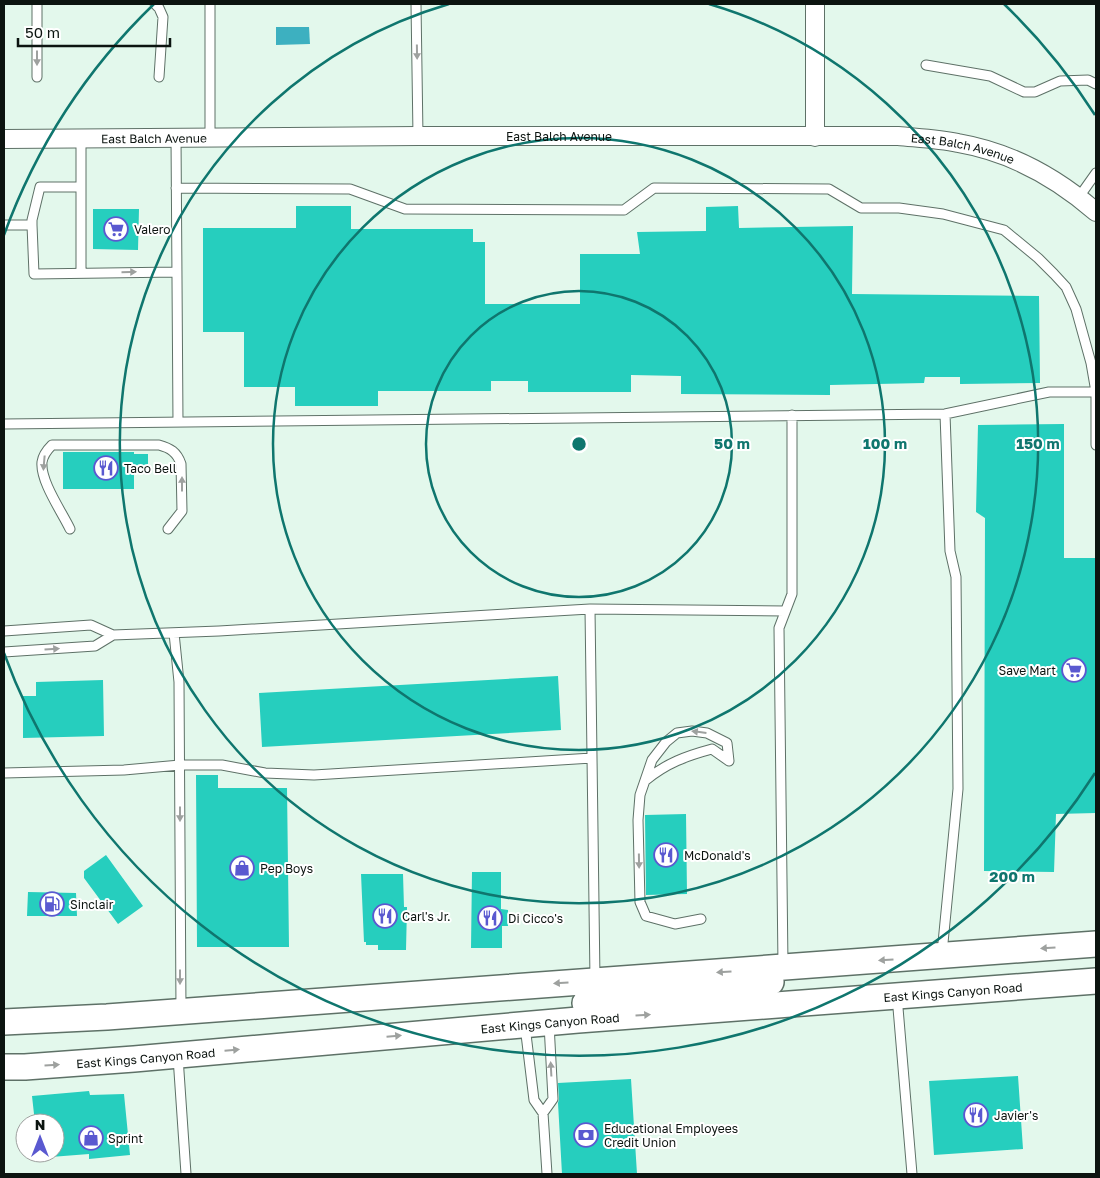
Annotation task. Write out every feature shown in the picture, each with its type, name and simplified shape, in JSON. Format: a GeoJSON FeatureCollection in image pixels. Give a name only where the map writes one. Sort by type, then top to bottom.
{"type":"FeatureCollection","features":[{"type":"Feature","properties":{"kind":"main road"},"geometry":{"type":"LineString","coordinates":[[4,1022],[107,1017],[1096,944]]}},
{"type":"Feature","properties":{"kind":"main road"},"geometry":{"type":"LineString","coordinates":[[537,1024],[563,1005],[762,986],[772,982],[783,968]]}},
{"type":"Feature","properties":{"kind":"main road","name":"East Kings Canyon Road"},"geometry":{"type":"LineString","coordinates":[[4,1067],[178,1055],[537,1024],[1096,981]]}},
{"type":"Feature","properties":{"kind":"street"},"geometry":{"type":"LineString","coordinates":[[815,4],[815,137]]}},
{"type":"Feature","properties":{"kind":"street","name":"East Balch Avenue"},"geometry":{"type":"LineString","coordinates":[[4,139],[418,136],[898,136],[959,143],[1012,158],[1055,180],[1096,212]]}},
{"type":"Feature","properties":{"kind":"lane"},"geometry":{"type":"LineString","coordinates":[[37,4],[37,77]]}},
{"type":"Feature","properties":{"kind":"lane"},"geometry":{"type":"LineString","coordinates":[[155,4],[163,18],[159,77]]}},
{"type":"Feature","properties":{"kind":"lane"},"geometry":{"type":"LineString","coordinates":[[210,4],[210,137]]}},
{"type":"Feature","properties":{"kind":"lane"},"geometry":{"type":"LineString","coordinates":[[416,4],[418,136]]}},
{"type":"Feature","properties":{"kind":"lane"},"geometry":{"type":"LineString","coordinates":[[926,65],[990,76],[1024,92],[1035,92],[1060,81],[1088,80],[1096,84]]}},
{"type":"Feature","properties":{"kind":"lane"},"geometry":{"type":"LineString","coordinates":[[176,137],[178,422]]}},
{"type":"Feature","properties":{"kind":"lane"},"geometry":{"type":"LineString","coordinates":[[81,138],[81,272]]}},
{"type":"Feature","properties":{"kind":"lane"},"geometry":{"type":"LineString","coordinates":[[1079,197],[1096,173]]}},
{"type":"Feature","properties":{"kind":"lane"},"geometry":{"type":"LineString","coordinates":[[81,187],[40,187],[32,225],[34,274],[177,272]]}},
{"type":"Feature","properties":{"kind":"lane"},"geometry":{"type":"LineString","coordinates":[[176,188],[350,189],[405,209],[604,210],[624,210],[654,188],[829,189],[861,208],[898,208],[943,214],[1004,230],[1038,258],[1066,287],[1076,309],[1091,363],[1096,392],[1096,445]]}},
{"type":"Feature","properties":{"kind":"lane"},"geometry":{"type":"LineString","coordinates":[[4,225],[32,225]]}},
{"type":"Feature","properties":{"kind":"lane"},"geometry":{"type":"LineString","coordinates":[[4,424],[945,414],[1049,392],[1096,392]]}},
{"type":"Feature","properties":{"kind":"lane"},"geometry":{"type":"LineString","coordinates":[[942,956],[958,789],[956,576],[950,551],[945,414]]}},
{"type":"Feature","properties":{"kind":"lane"},"geometry":{"type":"LineString","coordinates":[[783,968],[779,628],[784,610],[792,594],[792,415]]}},
{"type":"Feature","properties":{"kind":"lane"},"geometry":{"type":"LineString","coordinates":[[70,529],[45,479],[42,460],[46,451],[52,445],[158,445],[168,448],[179,457],[182,464],[182,511],[168,529]]}},
{"type":"Feature","properties":{"kind":"lane"},"geometry":{"type":"LineString","coordinates":[[4,631],[91,626],[113,635],[590,609],[784,610]]}},
{"type":"Feature","properties":{"kind":"lane"},"geometry":{"type":"LineString","coordinates":[[590,609],[595,981]]}},
{"type":"Feature","properties":{"kind":"lane"},"geometry":{"type":"LineString","coordinates":[[174,633],[179,682],[181,1011]]}},
{"type":"Feature","properties":{"kind":"lane"},"geometry":{"type":"LineString","coordinates":[[4,652],[95,646],[113,635]]}},
{"type":"Feature","properties":{"kind":"lane"},"geometry":{"type":"LineString","coordinates":[[645,780],[657,770],[683,757],[712,749],[729,761],[727,743],[707,733],[692,731],[677,733],[666,742],[652,760],[645,780],[640,795],[638,820],[640,902],[646,916],[675,924],[701,919]]}},
{"type":"Feature","properties":{"kind":"lane"},"geometry":{"type":"LineString","coordinates":[[4,773],[124,770],[180,765],[222,765],[265,773],[314,775],[592,758]]}},
{"type":"Feature","properties":{"kind":"lane"},"geometry":{"type":"LineString","coordinates":[[898,996],[912,1174]]}},
{"type":"Feature","properties":{"kind":"lane"},"geometry":{"type":"LineString","coordinates":[[537,1024],[534,1100],[543,1113],[547,1174]]}},
{"type":"Feature","properties":{"kind":"lane"},"geometry":{"type":"LineString","coordinates":[[537,1024],[553,1099],[543,1113]]}},
{"type":"Feature","properties":{"kind":"lane"},"geometry":{"type":"LineString","coordinates":[[178,1055],[186,1174]]}},
{"type":"Feature","properties":{"kind":"water"},"geometry":{"type":"Polygon","coordinates":[[[276,27],[309,27],[310,44],[276,45],[276,27]]]}},
{"type":"Feature","properties":{"kind":"building"},"geometry":{"type":"Polygon","coordinates":[[[296,206],[351,206],[351,229],[473,229],[473,242],[485,242],[485,304],[580,304],[580,254],[640,254],[637,232],[706,231],[706,207],[738,206],[739,228],[853,226],[852,294],[1039,296],[1040,383],[960,384],[960,377],[925,377],[924,383],[830,385],[830,395],[681,394],[681,376],[631,375],[631,392],[528,392],[528,381],[491,381],[491,391],[378,391],[378,406],[295,406],[295,387],[244,387],[244,332],[203,332],[203,228],[296,228],[296,206]]]}},
{"type":"Feature","properties":{"kind":"building","name":"Valero"},"geometry":{"type":"Polygon","coordinates":[[[93,209],[139,209],[138,250],[93,249],[93,209]]]}},
{"type":"Feature","properties":{"kind":"building"},"geometry":{"type":"Polygon","coordinates":[[[1064,424],[1064,558],[1096,558],[1096,813],[1056,814],[1054,872],[984,871],[985,518],[976,512],[978,425],[1064,424]]]}},
{"type":"Feature","properties":{"kind":"building","name":"Taco Bell"},"geometry":{"type":"Polygon","coordinates":[[[63,452],[134,452],[134,454],[148,454],[148,471],[134,471],[134,489],[63,489],[63,452]]]}},
{"type":"Feature","properties":{"kind":"building"},"geometry":{"type":"Polygon","coordinates":[[[558,676],[561,730],[262,747],[259,693],[558,676]]]}},
{"type":"Feature","properties":{"kind":"building"},"geometry":{"type":"Polygon","coordinates":[[[103,680],[104,736],[23,738],[23,696],[36,696],[36,682],[103,680]]]}},
{"type":"Feature","properties":{"kind":"building","name":"Pep Boys"},"geometry":{"type":"Polygon","coordinates":[[[196,775],[218,775],[218,788],[287,788],[289,947],[197,947],[196,775]]]}},
{"type":"Feature","properties":{"kind":"building","name":"McDonald's"},"geometry":{"type":"Polygon","coordinates":[[[686,814],[687,894],[646,895],[645,815],[686,814]]]}},
{"type":"Feature","properties":{"kind":"building"},"geometry":{"type":"Polygon","coordinates":[[[106,855],[143,906],[118,924],[84,878],[84,871],[106,855]]]}},
{"type":"Feature","properties":{"kind":"building","name":"Di Cicco's"},"geometry":{"type":"Polygon","coordinates":[[[472,872],[501,872],[501,909],[508,910],[508,926],[502,926],[502,948],[471,948],[472,872]]]}},
{"type":"Feature","properties":{"kind":"building","name":"Carl's Jr."},"geometry":{"type":"Polygon","coordinates":[[[361,874],[403,874],[404,907],[407,907],[406,950],[378,950],[378,945],[366,945],[366,942],[364,942],[361,874]]]}},
{"type":"Feature","properties":{"kind":"building","name":"Sinclair"},"geometry":{"type":"Polygon","coordinates":[[[28,892],[76,893],[77,916],[27,916],[28,892]]]}},
{"type":"Feature","properties":{"kind":"building","name":"Javier's"},"geometry":{"type":"Polygon","coordinates":[[[1018,1076],[1023,1149],[934,1155],[929,1081],[1018,1076]]]}},
{"type":"Feature","properties":{"kind":"building"},"geometry":{"type":"Polygon","coordinates":[[[631,1079],[637,1174],[562,1174],[558,1083],[631,1079]]]}},
{"type":"Feature","properties":{"kind":"building","name":"Sprint"},"geometry":{"type":"Polygon","coordinates":[[[89,1091],[90,1095],[124,1094],[130,1155],[89,1159],[89,1154],[65,1156],[65,1113],[34,1113],[32,1096],[89,1091]]]}},
{"type":"Feature","properties":{"kind":"place","name":"Valero"},"geometry":{"type":"Point","coordinates":[116,229]}},
{"type":"Feature","properties":{"kind":"place","name":"Taco Bell"},"geometry":{"type":"Point","coordinates":[106,468]}},
{"type":"Feature","properties":{"kind":"place","name":"Save Mart"},"geometry":{"type":"Point","coordinates":[1074,670]}},
{"type":"Feature","properties":{"kind":"place","name":"McDonald's"},"geometry":{"type":"Point","coordinates":[666,855]}},
{"type":"Feature","properties":{"kind":"place","name":"Pep Boys"},"geometry":{"type":"Point","coordinates":[242,868]}},
{"type":"Feature","properties":{"kind":"place","name":"Sinclair"},"geometry":{"type":"Point","coordinates":[52,904]}},
{"type":"Feature","properties":{"kind":"place","name":"Carl's Jr."},"geometry":{"type":"Point","coordinates":[385,916]}},
{"type":"Feature","properties":{"kind":"place","name":"Di Cicco's"},"geometry":{"type":"Point","coordinates":[490,918]}},
{"type":"Feature","properties":{"kind":"place","name":"Javier's"},"geometry":{"type":"Point","coordinates":[976,1115]}},
{"type":"Feature","properties":{"kind":"place","name":"Educational Employees Credit Union"},"geometry":{"type":"Point","coordinates":[586,1135]}},
{"type":"Feature","properties":{"kind":"place","name":"Sprint"},"geometry":{"type":"Point","coordinates":[91,1138]}}]}
